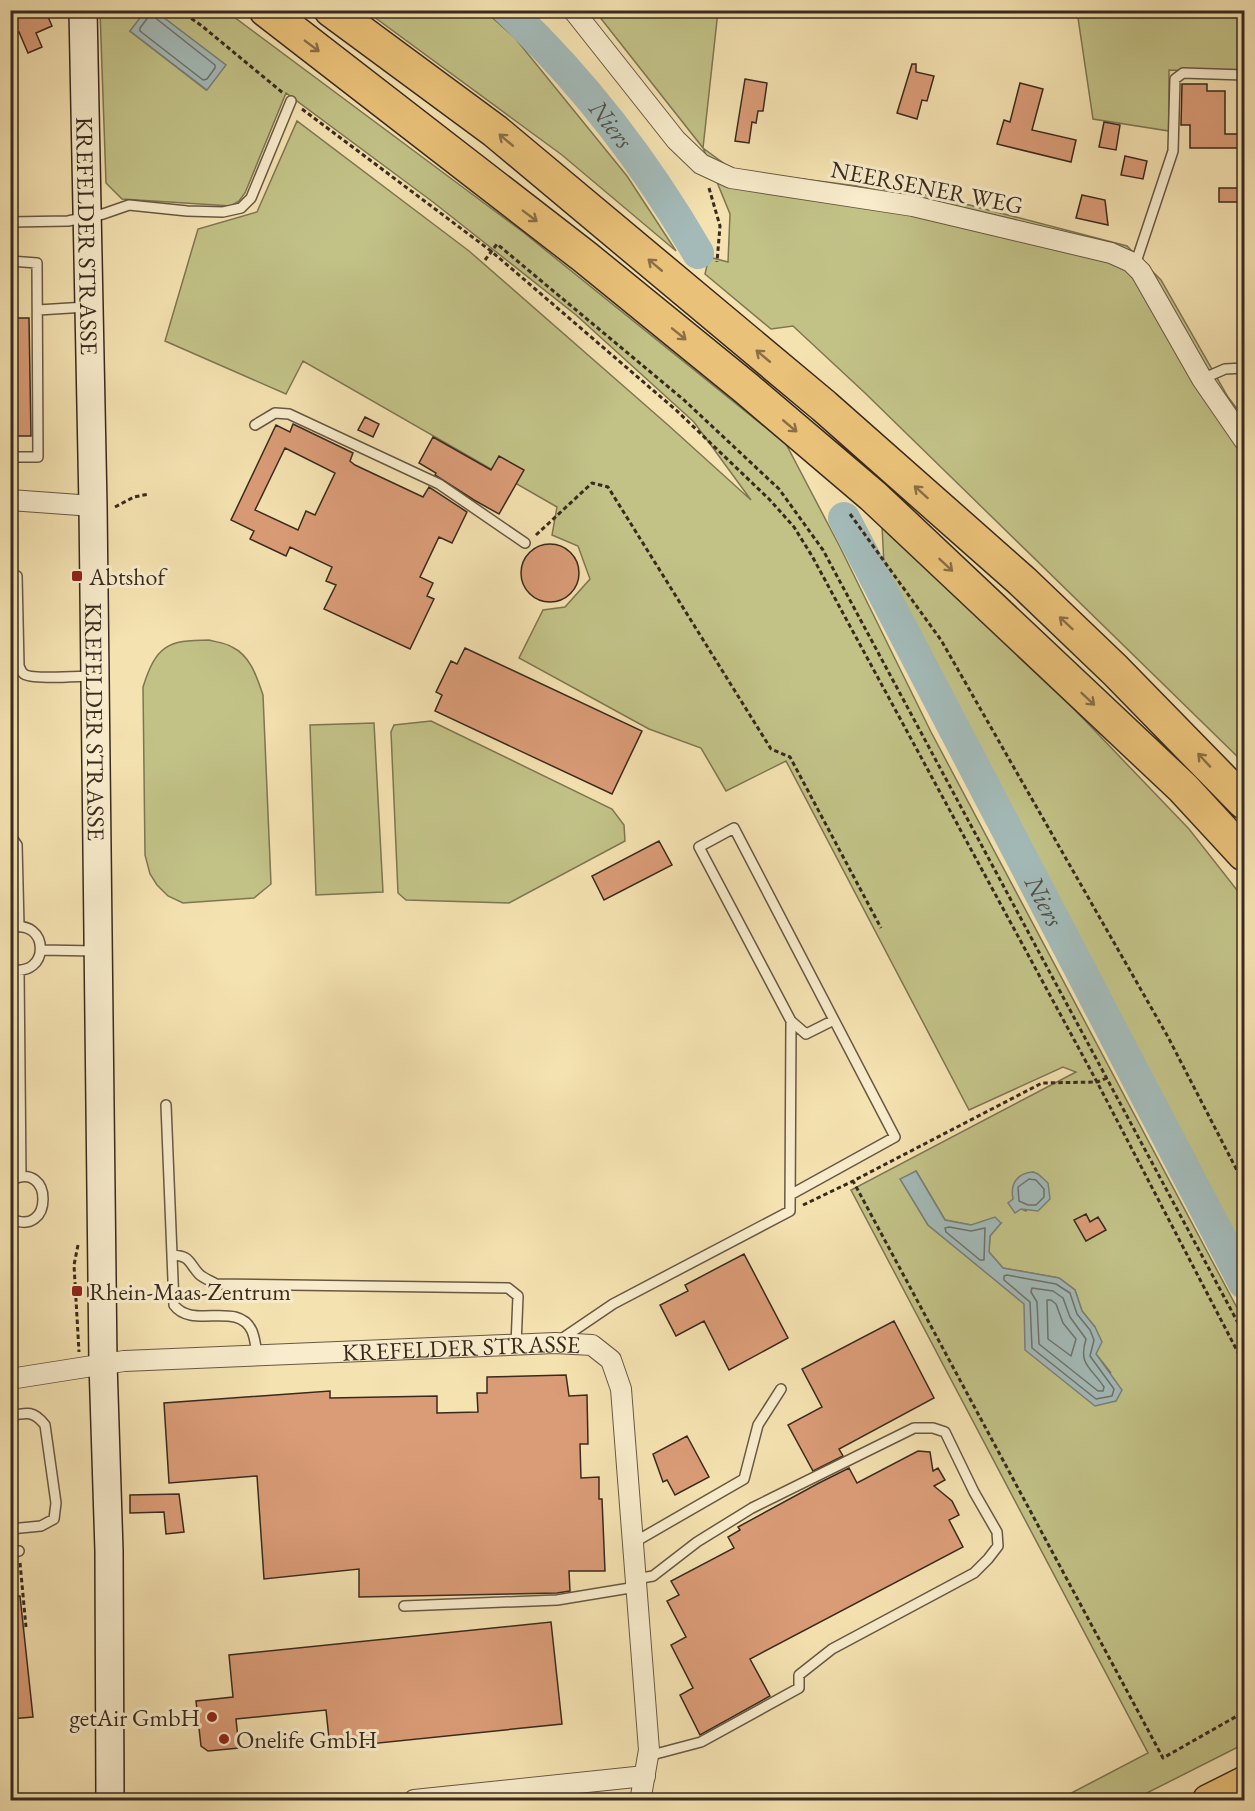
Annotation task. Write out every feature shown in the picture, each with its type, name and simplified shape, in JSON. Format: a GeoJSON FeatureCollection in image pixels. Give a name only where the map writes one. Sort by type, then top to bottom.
{"type":"FeatureCollection","features":[{"type":"Feature","properties":{"kind":"highway"},"geometry":{"type":"LineString","coordinates":[[266,10],[585,257],[746,388],[873,496],[1183,788],[1245,854]]}},
{"type":"Feature","properties":{"kind":"highway"},"geometry":{"type":"LineString","coordinates":[[332,10],[495,131],[824,406],[1030,590],[1140,695],[1245,802]]}},
{"type":"Feature","properties":{"kind":"highway"},"geometry":{"type":"LineString","coordinates":[[1183,788],[1245,876]]}},
{"type":"Feature","properties":{"kind":"main road"},"geometry":{"type":"LineString","coordinates":[[1208,1800],[1245,1782]]}},
{"type":"Feature","properties":{"kind":"street","name":"KREFELDER STRASSE"},"geometry":{"type":"LineString","coordinates":[[83,10],[88,307],[100,506],[95,676],[103,1363],[109,1551],[110,1800]]}},
{"type":"Feature","properties":{"kind":"street","name":"NEERSENER WEG"},"geometry":{"type":"LineString","coordinates":[[573,10],[683,148],[701,164],[721,174],[741,180],[869,199],[956,215],[1111,253],[1135,266],[1141,272],[1202,379],[1245,440]]}},
{"type":"Feature","properties":{"kind":"street"},"geometry":{"type":"LineString","coordinates":[[10,500],[100,506]]}},
{"type":"Feature","properties":{"kind":"street","name":"KREFELDER STRASSE"},"geometry":{"type":"LineString","coordinates":[[10,1379],[103,1363],[555,1343],[592,1345],[611,1360],[621,1389],[648,1756],[641,1796]]}},
{"type":"Feature","properties":{"kind":"street"},"geometry":{"type":"LineString","coordinates":[[414,1800],[645,1776]]}},
{"type":"Feature","properties":{"kind":"lane"},"geometry":{"type":"LineString","coordinates":[[1135,266],[1173,151],[1176,77],[1183,73],[1245,75]]}},
{"type":"Feature","properties":{"kind":"lane"},"geometry":{"type":"LineString","coordinates":[[10,222],[68,222],[129,205],[211,212],[241,208],[251,198],[291,101]]}},
{"type":"Feature","properties":{"kind":"lane"},"geometry":{"type":"LineString","coordinates":[[10,261],[37,263],[38,310],[38,457],[10,457]]}},
{"type":"Feature","properties":{"kind":"lane"},"geometry":{"type":"LineString","coordinates":[[38,310],[88,307]]}},
{"type":"Feature","properties":{"kind":"lane"},"geometry":{"type":"LineString","coordinates":[[1202,379],[1225,369],[1245,368]]}},
{"type":"Feature","properties":{"kind":"lane"},"geometry":{"type":"LineString","coordinates":[[255,425],[275,413],[288,414],[439,484],[525,543]]}},
{"type":"Feature","properties":{"kind":"lane"},"geometry":{"type":"LineString","coordinates":[[10,576],[17,576],[19,666],[22,673],[45,677],[95,676]]}},
{"type":"Feature","properties":{"kind":"lane"},"geometry":{"type":"LineString","coordinates":[[790,1195],[895,1137],[734,828],[699,847],[791,1021],[806,1034],[834,1020]]}},
{"type":"Feature","properties":{"kind":"lane"},"geometry":{"type":"LineString","coordinates":[[10,835],[17,845],[15,927],[33,931],[41,950],[36,962],[25,970],[15,970],[21,1178]]}},
{"type":"Feature","properties":{"kind":"lane"},"geometry":{"type":"LineString","coordinates":[[41,950],[98,951]]}},
{"type":"Feature","properties":{"kind":"lane"},"geometry":{"type":"LineString","coordinates":[[555,1343],[613,1304],[790,1211],[791,1021]]}},
{"type":"Feature","properties":{"kind":"lane"},"geometry":{"type":"LineString","coordinates":[[166,1104],[174,1305],[179,1313],[192,1317],[229,1316],[243,1320],[252,1330],[257,1355]]}},
{"type":"Feature","properties":{"kind":"lane"},"geometry":{"type":"LineString","coordinates":[[10,1182],[28,1178],[40,1186],[45,1199],[40,1212],[30,1220],[10,1218]]}},
{"type":"Feature","properties":{"kind":"lane"},"geometry":{"type":"LineString","coordinates":[[172,1255],[184,1256],[200,1275],[216,1284],[508,1288],[518,1296],[516,1345]]}},
{"type":"Feature","properties":{"kind":"lane"},"geometry":{"type":"LineString","coordinates":[[633,1543],[744,1479],[758,1425],[781,1389]]}},
{"type":"Feature","properties":{"kind":"lane"},"geometry":{"type":"LineString","coordinates":[[10,1416],[25,1413],[37,1415],[45,1425],[56,1503],[54,1519],[41,1526],[10,1529]]}},
{"type":"Feature","properties":{"kind":"lane"},"geometry":{"type":"LineString","coordinates":[[404,1606],[557,1600],[636,1583],[653,1576],[697,1542],[752,1508],[914,1428],[933,1428],[945,1432],[974,1492],[997,1532],[998,1546],[988,1559],[974,1573],[832,1649],[799,1675],[800,1688],[701,1742],[648,1756]]}},
{"type":"Feature","properties":{"kind":"path"},"geometry":{"type":"LineString","coordinates":[[179,10],[202,26],[291,101],[491,251],[676,410],[763,492],[794,527],[812,556],[1097,1082],[1245,1364]]}},
{"type":"Feature","properties":{"kind":"path"},"geometry":{"type":"LineString","coordinates":[[701,164],[720,226],[717,262]]}},
{"type":"Feature","properties":{"kind":"path"},"geometry":{"type":"LineString","coordinates":[[485,260],[497,244],[684,400],[779,489],[802,519],[823,550],[1245,1334]]}},
{"type":"Feature","properties":{"kind":"path"},"geometry":{"type":"LineString","coordinates":[[525,543],[550,524],[592,483],[608,487],[771,748],[790,757],[881,928]]}},
{"type":"Feature","properties":{"kind":"path"},"geometry":{"type":"LineString","coordinates":[[100,506],[117,507],[134,497],[149,494]]}},
{"type":"Feature","properties":{"kind":"path"},"geometry":{"type":"LineString","coordinates":[[850,514],[941,640],[1168,1037],[1245,1184]]}},
{"type":"Feature","properties":{"kind":"path"},"geometry":{"type":"LineString","coordinates":[[790,1211],[1042,1083],[1097,1082],[1107,1077]]}},
{"type":"Feature","properties":{"kind":"path"},"geometry":{"type":"LineString","coordinates":[[853,1181],[1163,1758],[1245,1712]]}},
{"type":"Feature","properties":{"kind":"path"},"geometry":{"type":"LineString","coordinates":[[15,1551],[26,1627]]}},
{"type":"Feature","properties":{"kind":"green space"},"geometry":{"type":"Polygon","coordinates":[[[100,11],[146,11],[130,31],[206,90],[225,65],[155,11],[226,11],[523,232],[786,444],[840,547],[931,732],[1244,1321],[1244,1744],[1133,1800],[1058,1800],[1148,1753],[851,1190],[1076,1072],[1063,1067],[969,1110],[786,761],[726,791],[701,748],[649,729],[519,658],[543,610],[565,607],[590,579],[578,546],[552,535],[557,507],[303,361],[286,394],[165,341],[198,229],[257,212],[297,121],[469,251],[751,500],[694,422],[576,315],[433,202],[286,93],[245,193],[231,206],[122,199],[106,183],[100,11]],[[916,1171],[901,1180],[928,1225],[1111,1373],[1096,1354],[1095,1327],[1082,1311],[1075,1290],[1059,1278],[1003,1268],[989,1252],[990,1236],[1001,1223],[971,1225],[945,1220],[916,1171]],[[1033,1172],[1021,1176],[1013,1199],[1021,1209],[1026,1211],[1033,1172]],[[1086,1214],[1075,1221],[1086,1241],[1105,1230],[1098,1218],[1090,1222],[1086,1214]]]}},
{"type":"Feature","properties":{"kind":"green space"},"geometry":{"type":"Polygon","coordinates":[[[366,11],[485,11],[515,38],[627,176],[676,251],[562,155],[366,11]]]}},
{"type":"Feature","properties":{"kind":"green space"},"geometry":{"type":"Polygon","coordinates":[[[595,11],[718,11],[703,148],[595,11]]]}},
{"type":"Feature","properties":{"kind":"green space"},"geometry":{"type":"Polygon","coordinates":[[[1077,11],[1244,11],[1244,73],[1169,70],[1169,131],[1093,119],[1077,11]]]}},
{"type":"Feature","properties":{"kind":"green space"},"geometry":{"type":"Polygon","coordinates":[[[703,148],[733,170],[935,196],[1127,246],[1161,280],[1228,397],[1244,418],[1244,763],[865,393],[793,326],[771,329],[705,274],[709,257],[728,262],[730,214],[703,148]]]}},
{"type":"Feature","properties":{"kind":"green space"},"geometry":{"type":"Polygon","coordinates":[[[882,526],[1052,686],[1189,829],[1244,899],[1244,1258],[943,693],[884,565],[882,526]]]}},
{"type":"Feature","properties":{"kind":"green space"},"geometry":{"type":"Polygon","coordinates":[[[209,640],[230,646],[244,656],[252,668],[263,695],[271,884],[254,898],[183,903],[168,896],[157,885],[150,874],[145,855],[143,687],[153,662],[165,648],[183,642],[209,640]]]}},
{"type":"Feature","properties":{"kind":"green space"},"geometry":{"type":"Polygon","coordinates":[[[431,721],[612,809],[624,825],[625,841],[509,903],[406,900],[398,893],[391,732],[394,725],[431,721]]]}},
{"type":"Feature","properties":{"kind":"green space"},"geometry":{"type":"Polygon","coordinates":[[[374,723],[383,892],[316,895],[310,725],[374,723]]]}},
{"type":"Feature","properties":{"kind":"water"},"geometry":{"type":"Polygon","coordinates":[[[146,10],[155,11],[226,65],[207,90],[130,31],[146,10]]]}},
{"type":"Feature","properties":{"kind":"water"},"geometry":{"type":"Polygon","coordinates":[[[916,1171],[945,1220],[971,1225],[995,1217],[1001,1223],[990,1236],[989,1252],[1003,1268],[1059,1278],[1075,1290],[1082,1311],[1095,1327],[1102,1342],[1096,1354],[1122,1390],[1116,1401],[1095,1406],[1025,1350],[1024,1304],[928,1225],[900,1179],[916,1171]]]}},
{"type":"Feature","properties":{"kind":"water"},"geometry":{"type":"Polygon","coordinates":[[[1033,1172],[1048,1183],[1050,1199],[1038,1211],[1021,1209],[1015,1213],[1008,1203],[1013,1199],[1014,1184],[1019,1177],[1033,1172]]]}},
{"type":"Feature","properties":{"kind":"building"},"geometry":{"type":"Polygon","coordinates":[[[10,10],[45,10],[52,26],[36,33],[42,47],[28,53],[19,32],[10,36],[10,10]]]}},
{"type":"Feature","properties":{"kind":"building"},"geometry":{"type":"Polygon","coordinates":[[[912,64],[916,64],[916,72],[934,76],[927,101],[922,100],[917,119],[897,113],[912,64]]]}},
{"type":"Feature","properties":{"kind":"building"},"geometry":{"type":"Polygon","coordinates":[[[745,79],[767,83],[763,111],[758,111],[756,123],[752,122],[749,143],[735,141],[745,79]]]}},
{"type":"Feature","properties":{"kind":"building"},"geometry":{"type":"Polygon","coordinates":[[[1020,83],[1043,89],[1032,130],[1076,140],[1071,162],[997,144],[1004,120],[1010,122],[1020,83]]]}},
{"type":"Feature","properties":{"kind":"building"},"geometry":{"type":"Polygon","coordinates":[[[1182,84],[1207,84],[1207,91],[1225,91],[1225,134],[1245,134],[1245,148],[1190,148],[1190,125],[1181,125],[1182,84]]]}},
{"type":"Feature","properties":{"kind":"building"},"geometry":{"type":"Polygon","coordinates":[[[1104,122],[1120,125],[1116,150],[1099,147],[1104,122]]]}},
{"type":"Feature","properties":{"kind":"building"},"geometry":{"type":"Polygon","coordinates":[[[1125,156],[1147,161],[1143,179],[1121,175],[1125,156]]]}},
{"type":"Feature","properties":{"kind":"building"},"geometry":{"type":"Polygon","coordinates":[[[1219,188],[1243,188],[1243,202],[1219,202],[1219,188]]]}},
{"type":"Feature","properties":{"kind":"building"},"geometry":{"type":"Polygon","coordinates":[[[1082,195],[1105,200],[1108,225],[1076,218],[1082,195]]]}},
{"type":"Feature","properties":{"kind":"building"},"geometry":{"type":"Polygon","coordinates":[[[10,318],[29,318],[31,436],[10,436],[10,318]]]}},
{"type":"Feature","properties":{"kind":"building"},"geometry":{"type":"Polygon","coordinates":[[[365,417],[379,424],[373,437],[358,430],[365,417]]]}},
{"type":"Feature","properties":{"kind":"building"},"geometry":{"type":"Polygon","coordinates":[[[293,424],[353,453],[350,461],[355,465],[423,497],[429,487],[467,512],[452,543],[439,537],[420,577],[433,583],[427,596],[434,599],[410,649],[324,609],[336,585],[326,581],[332,567],[290,547],[286,556],[250,539],[254,531],[231,520],[276,425],[290,432],[293,424]],[[285,448],[255,510],[298,530],[306,511],[315,515],[335,473],[285,448]]]}},
{"type":"Feature","properties":{"kind":"building"},"geometry":{"type":"Polygon","coordinates":[[[433,437],[491,470],[499,456],[524,470],[499,514],[419,463],[433,437]]]}},
{"type":"Feature","properties":{"kind":"building"},"geometry":{"type":"Polygon","coordinates":[[[550,544],[561,546],[574,557],[579,573],[577,584],[566,597],[550,602],[539,600],[526,589],[521,573],[523,562],[534,549],[550,544]]]}},
{"type":"Feature","properties":{"kind":"building"},"geometry":{"type":"Polygon","coordinates":[[[465,648],[642,731],[612,794],[435,711],[442,695],[436,692],[451,661],[457,664],[465,648]]]}},
{"type":"Feature","properties":{"kind":"building"},"geometry":{"type":"Polygon","coordinates":[[[659,841],[672,865],[604,900],[592,876],[659,841]]]}},
{"type":"Feature","properties":{"kind":"building"},"geometry":{"type":"Polygon","coordinates":[[[1086,1214],[1090,1222],[1098,1217],[1106,1230],[1086,1241],[1074,1220],[1086,1214]]]}},
{"type":"Feature","properties":{"kind":"building"},"geometry":{"type":"Polygon","coordinates":[[[744,1254],[788,1338],[729,1370],[704,1321],[676,1336],[660,1305],[688,1291],[685,1285],[744,1254]]]}},
{"type":"Feature","properties":{"kind":"building"},"geometry":{"type":"Polygon","coordinates":[[[894,1321],[934,1398],[839,1449],[843,1456],[813,1471],[788,1425],[822,1407],[802,1369],[894,1321]]]}},
{"type":"Feature","properties":{"kind":"building"},"geometry":{"type":"Polygon","coordinates":[[[566,1375],[569,1396],[587,1395],[588,1444],[580,1444],[581,1478],[599,1477],[605,1571],[569,1571],[570,1591],[359,1597],[359,1569],[264,1579],[257,1476],[169,1483],[164,1403],[330,1391],[330,1398],[437,1396],[437,1413],[478,1412],[477,1393],[487,1393],[487,1377],[566,1375]]]}},
{"type":"Feature","properties":{"kind":"building"},"geometry":{"type":"Polygon","coordinates":[[[687,1436],[709,1477],[675,1495],[667,1480],[663,1482],[653,1454],[687,1436]]]}},
{"type":"Feature","properties":{"kind":"building"},"geometry":{"type":"Polygon","coordinates":[[[918,1451],[930,1452],[933,1471],[938,1468],[945,1480],[934,1486],[952,1501],[959,1515],[949,1520],[963,1547],[750,1659],[770,1696],[700,1735],[680,1695],[693,1688],[671,1645],[686,1637],[667,1601],[679,1595],[671,1581],[734,1548],[728,1537],[740,1530],[738,1527],[819,1483],[849,1468],[857,1483],[918,1451]]]}},
{"type":"Feature","properties":{"kind":"building"},"geometry":{"type":"Polygon","coordinates":[[[179,1494],[184,1532],[166,1534],[164,1512],[130,1513],[130,1495],[179,1494]]]}},
{"type":"Feature","properties":{"kind":"building"},"geometry":{"type":"Polygon","coordinates":[[[20,1596],[33,1717],[10,1719],[10,1597],[20,1596]]]}},
{"type":"Feature","properties":{"kind":"building"},"geometry":{"type":"Polygon","coordinates":[[[551,1622],[562,1724],[330,1748],[326,1710],[236,1719],[239,1748],[208,1751],[201,1746],[196,1701],[233,1697],[229,1655],[551,1622]]]}},
{"type":"Feature","properties":{"kind":"waterway","name":"Niers"},"geometry":{"type":"LineString","coordinates":[[508,10],[536,37],[612,125],[657,187],[698,253]]}},
{"type":"Feature","properties":{"kind":"waterway","name":"Niers"},"geometry":{"type":"LineString","coordinates":[[844,518],[1244,1283]]}},
{"type":"Feature","properties":{"kind":"place","name":"Abtshof"},"geometry":{"type":"Point","coordinates":[77,576]}},
{"type":"Feature","properties":{"kind":"place","name":"Rhein-Maas-Zentrum"},"geometry":{"type":"Point","coordinates":[77,1291]}},
{"type":"Feature","properties":{"kind":"place","name":"getAir GmbH"},"geometry":{"type":"Point","coordinates":[212,1717]}},
{"type":"Feature","properties":{"kind":"place","name":"Onelife GmbH"},"geometry":{"type":"Point","coordinates":[224,1739]}}]}
